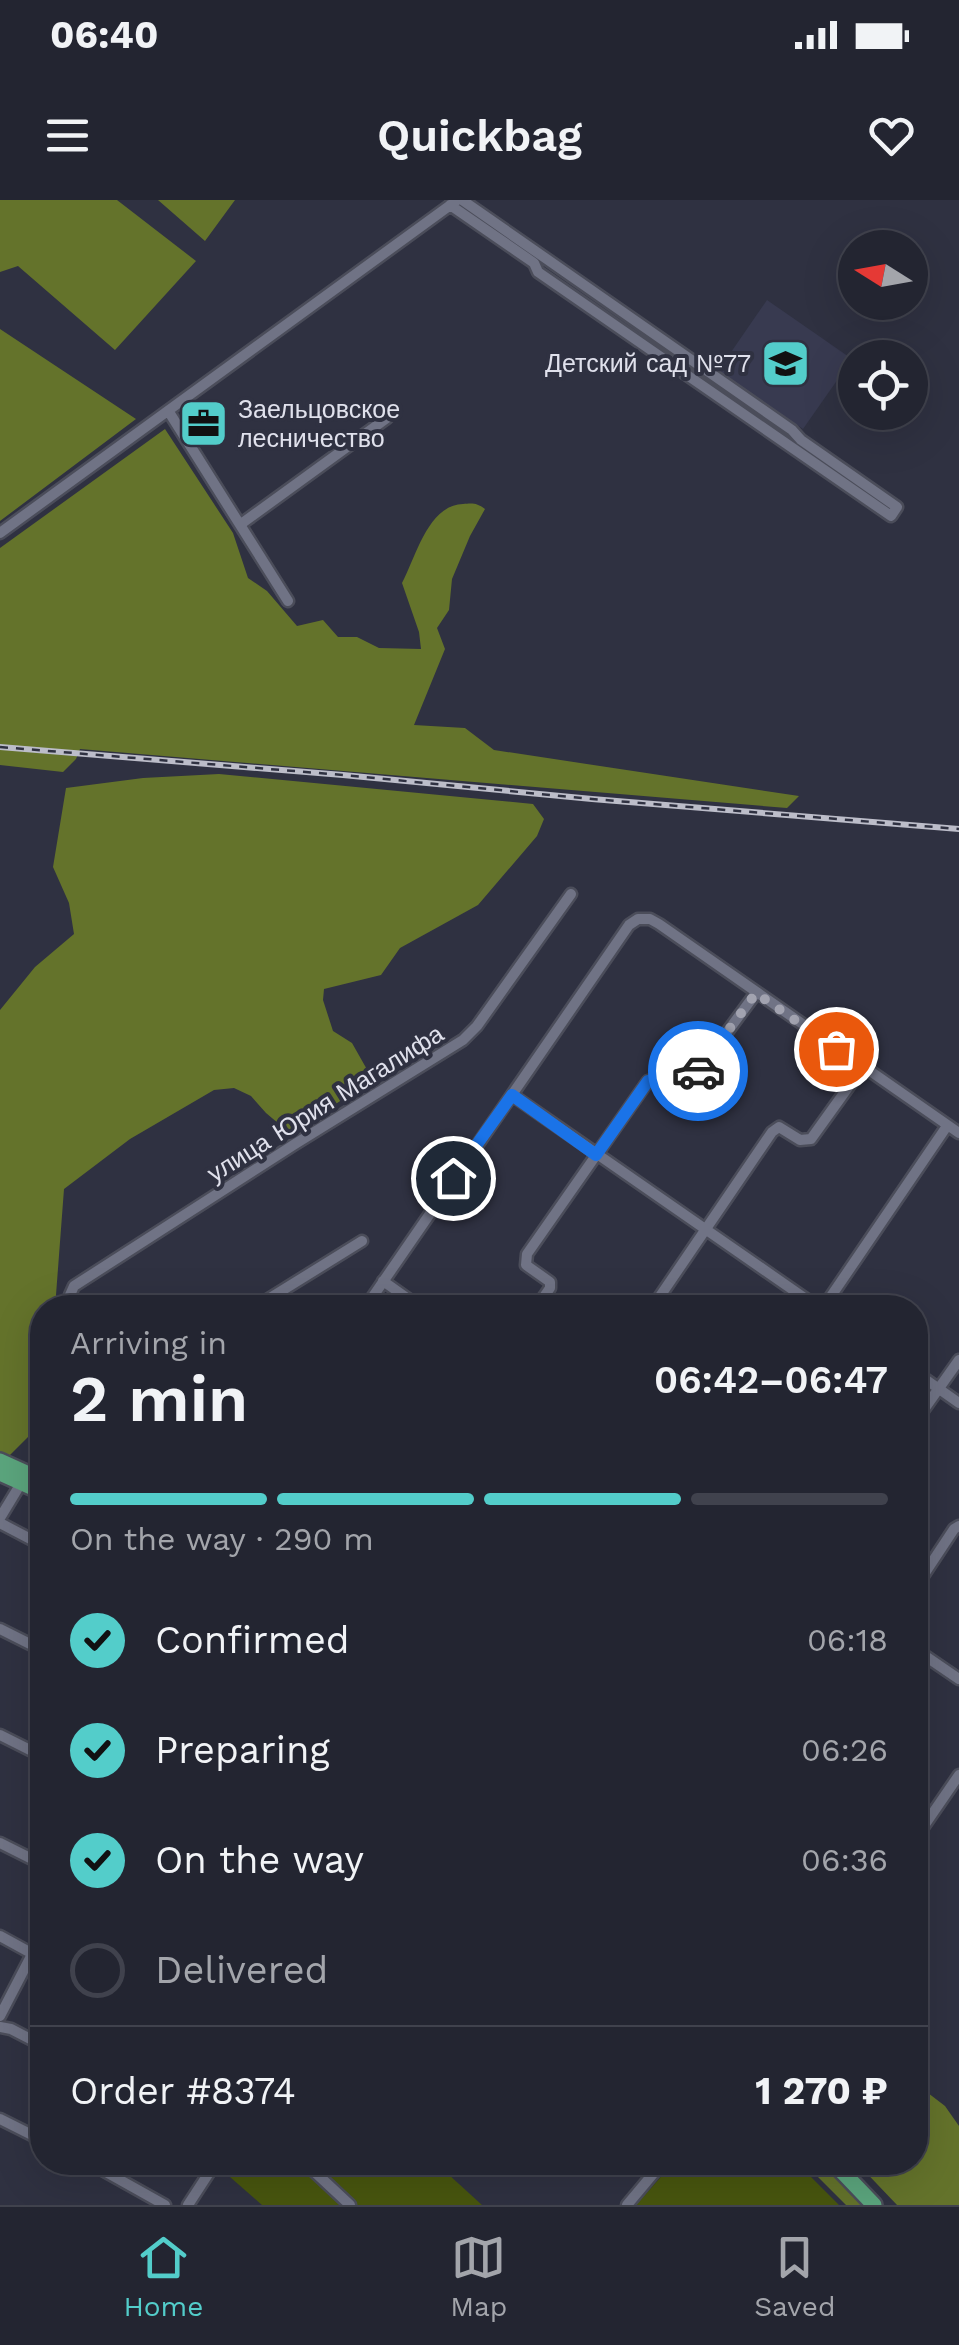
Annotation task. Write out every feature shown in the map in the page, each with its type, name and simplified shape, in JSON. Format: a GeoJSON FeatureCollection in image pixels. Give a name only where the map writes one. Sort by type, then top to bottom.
{"type":"FeatureCollection","features":[{"type":"Feature","properties":{"kind":"main road"},"geometry":{"type":"LineString","coordinates":[[0,1461],[30,1478]]}},
{"type":"Feature","properties":{"kind":"main road"},"geometry":{"type":"LineString","coordinates":[[0,1473],[30,1478]]}},
{"type":"Feature","properties":{"kind":"main road"},"geometry":{"type":"LineString","coordinates":[[845,2175],[874,2205]]}},
{"type":"Feature","properties":{"kind":"main road"},"geometry":{"type":"LineString","coordinates":[[859,2175],[888,2205]]}},
{"type":"Feature","properties":{"kind":"street"},"geometry":{"type":"LineString","coordinates":[[456,201],[792,430],[800,440],[896,507],[892,516],[538,272],[534,263],[456,201]]}},
{"type":"Feature","properties":{"kind":"street"},"geometry":{"type":"LineString","coordinates":[[0,533],[456,201]]}},
{"type":"Feature","properties":{"kind":"street"},"geometry":{"type":"LineString","coordinates":[[169,412],[288,601]]}},
{"type":"Feature","properties":{"kind":"street"},"geometry":{"type":"LineString","coordinates":[[241,524],[386,418]]}},
{"type":"Feature","properties":{"kind":"street","name":"улица Юрия Магалифа"},"geometry":{"type":"LineString","coordinates":[[70,1295],[74,1286],[463,1040],[571,894]]}},
{"type":"Feature","properties":{"kind":"street"},"geometry":{"type":"LineString","coordinates":[[374,1295],[629,925],[638,918],[658,924],[959,1134]]}},
{"type":"Feature","properties":{"kind":"street"},"geometry":{"type":"LineString","coordinates":[[545,1295],[550,1282],[526,1265],[527,1254],[596,1155],[648,1081],[656,1080],[682,1093],[756,993]]}},
{"type":"Feature","properties":{"kind":"street"},"geometry":{"type":"LineString","coordinates":[[661,1295],[772,1132],[778,1128],[800,1140],[811,1139],[862,1068]]}},
{"type":"Feature","properties":{"kind":"street"},"geometry":{"type":"LineString","coordinates":[[512,1095],[802,1295]]}},
{"type":"Feature","properties":{"kind":"street"},"geometry":{"type":"LineString","coordinates":[[830,1295],[947,1126]]}},
{"type":"Feature","properties":{"kind":"street"},"geometry":{"type":"LineString","coordinates":[[275,1295],[362,1240]]}},
{"type":"Feature","properties":{"kind":"street"},"geometry":{"type":"LineString","coordinates":[[384,1282],[402,1295]]}},
{"type":"Feature","properties":{"kind":"street"},"geometry":{"type":"LineString","coordinates":[[928,1404],[959,1360]]}},
{"type":"Feature","properties":{"kind":"street"},"geometry":{"type":"LineString","coordinates":[[928,1381],[959,1403]]}},
{"type":"Feature","properties":{"kind":"street"},"geometry":{"type":"LineString","coordinates":[[30,1478],[0,1520],[30,1538]]}},
{"type":"Feature","properties":{"kind":"street"},"geometry":{"type":"LineString","coordinates":[[928,1568],[959,1526]]}},
{"type":"Feature","properties":{"kind":"street"},"geometry":{"type":"LineString","coordinates":[[0,1629],[30,1644]]}},
{"type":"Feature","properties":{"kind":"street"},"geometry":{"type":"LineString","coordinates":[[928,1657],[959,1679]]}},
{"type":"Feature","properties":{"kind":"street"},"geometry":{"type":"LineString","coordinates":[[0,1736],[30,1750]]}},
{"type":"Feature","properties":{"kind":"street"},"geometry":{"type":"LineString","coordinates":[[928,1821],[959,1776]]}},
{"type":"Feature","properties":{"kind":"street"},"geometry":{"type":"LineString","coordinates":[[0,1843],[30,1858]]}},
{"type":"Feature","properties":{"kind":"street"},"geometry":{"type":"LineString","coordinates":[[0,1936],[30,1953]]}},
{"type":"Feature","properties":{"kind":"street"},"geometry":{"type":"LineString","coordinates":[[0,2016],[30,1969]]}},
{"type":"Feature","properties":{"kind":"street"},"geometry":{"type":"LineString","coordinates":[[0,2026],[30,2039]]}},
{"type":"Feature","properties":{"kind":"street"},"geometry":{"type":"LineString","coordinates":[[0,2119],[30,2134]]}},
{"type":"Feature","properties":{"kind":"street"},"geometry":{"type":"LineString","coordinates":[[111,2175],[165,2205]]}},
{"type":"Feature","properties":{"kind":"street"},"geometry":{"type":"LineString","coordinates":[[188,2205],[208,2175]]}},
{"type":"Feature","properties":{"kind":"street"},"geometry":{"type":"LineString","coordinates":[[318,2175],[350,2205]]}},
{"type":"Feature","properties":{"kind":"street"},"geometry":{"type":"LineString","coordinates":[[626,2205],[653,2175]]}},
{"type":"Feature","properties":{"kind":"shaded area","name":"Детский сад №77"},"geometry":{"type":"Polygon","coordinates":[[[767,300],[838,349],[838,379],[803,429],[718,371],[767,300]]]}},
{"type":"Feature","properties":{"kind":"green space"},"geometry":{"type":"Polygon","coordinates":[[[0,200],[117,200],[196,261],[115,350],[18,266],[0,272],[0,200]]]}},
{"type":"Feature","properties":{"kind":"green space"},"geometry":{"type":"Polygon","coordinates":[[[158,200],[235,200],[205,241],[158,200]]]}},
{"type":"Feature","properties":{"kind":"green space"},"geometry":{"type":"Polygon","coordinates":[[[0,329],[136,419],[0,521],[0,329]]]}},
{"type":"Feature","properties":{"kind":"green space"},"geometry":{"type":"Polygon","coordinates":[[[165,429],[233,533],[248,578],[267,591],[297,626],[323,620],[338,637],[357,637],[379,648],[421,649],[402,583],[418,547],[432,523],[451,507],[472,504],[485,509],[452,579],[449,610],[437,628],[445,649],[414,725],[465,728],[494,750],[799,796],[787,808],[80,749],[63,772],[0,765],[0,548],[165,429]]]}},
{"type":"Feature","properties":{"kind":"green space"},"geometry":{"type":"Polygon","coordinates":[[[219,774],[533,804],[544,819],[537,836],[478,905],[400,948],[381,975],[324,989],[323,1000],[333,1031],[352,1043],[369,1073],[358,1089],[291,1134],[251,1096],[234,1088],[214,1090],[130,1139],[64,1189],[56,1295],[30,1295],[30,1435],[7,1458],[0,1454],[0,1010],[35,967],[74,934],[69,903],[53,867],[66,788],[219,774]]]}},
{"type":"Feature","properties":{"kind":"green space"},"geometry":{"type":"Polygon","coordinates":[[[928,2093],[945,2106],[959,2126],[959,2205],[897,2205],[868,2175],[928,2175],[928,2093]]]}},
{"type":"Feature","properties":{"kind":"green space"},"geometry":{"type":"Polygon","coordinates":[[[228,2175],[449,2175],[482,2205],[262,2205],[228,2175]]]}},
{"type":"Feature","properties":{"kind":"green space"},"geometry":{"type":"Polygon","coordinates":[[[663,2175],[809,2175],[839,2205],[636,2205],[663,2175]]]}},
{"type":"Feature","properties":{"kind":"green space"},"geometry":{"type":"Polygon","coordinates":[[[816,2175],[841,2175],[870,2205],[846,2205],[816,2175]]]}},
{"type":"Feature","properties":{"kind":"railway"},"geometry":{"type":"LineString","coordinates":[[0,747],[959,829]]}},
{"type":"Feature","properties":{"kind":"way so far"},"geometry":{"type":"LineString","coordinates":[[698,1071],[756,993],[836,1049]]}},
{"type":"Feature","properties":{"kind":"place","name":"Детский сад №77"},"geometry":{"type":"Point","coordinates":[786,363]}},
{"type":"Feature","properties":{"kind":"place","name":"Заельцовское лесничество"},"geometry":{"type":"Point","coordinates":[203,423]}},
{"type":"Feature","properties":{"kind":"route"},"geometry":{"type":"LineString","coordinates":[[453,1178],[512,1095],[596,1155],[648,1081],[656,1080],[678,1094],[698,1071]]}}]}
